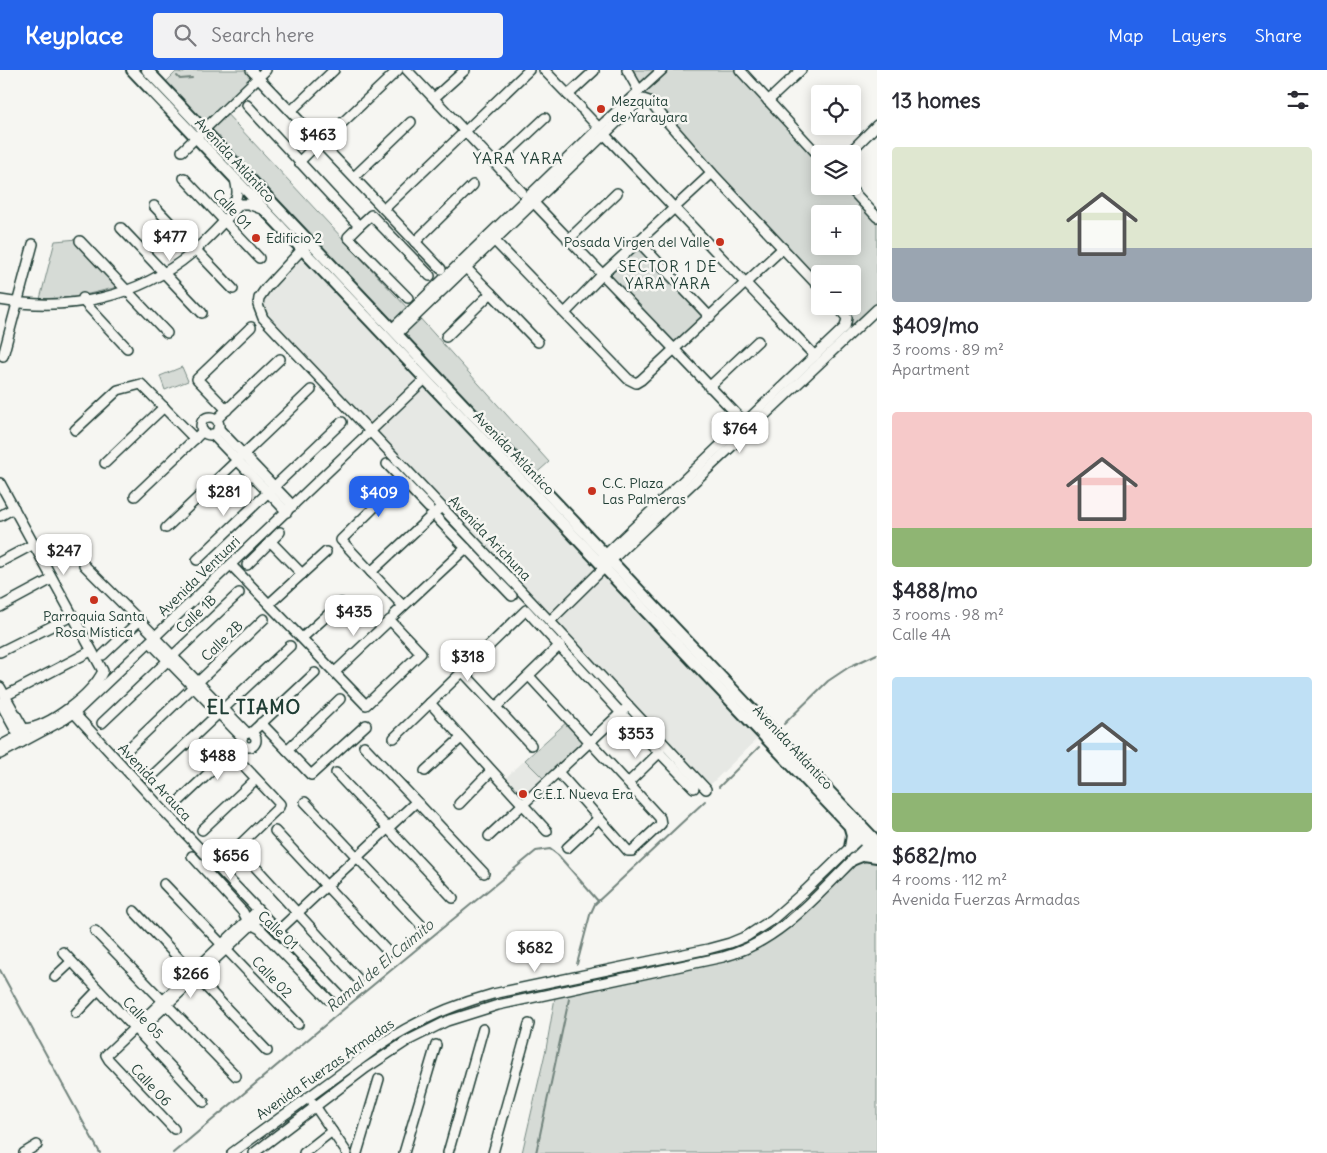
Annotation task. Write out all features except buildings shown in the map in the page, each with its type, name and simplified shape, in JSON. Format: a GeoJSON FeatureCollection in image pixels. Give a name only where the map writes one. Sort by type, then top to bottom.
{"type":"FeatureCollection","features":[{"type":"Feature","properties":{"kind":"main road","name":"Avenida Atlántico"},"geometry":{"type":"LineString","coordinates":[[132,70],[199,134],[306,246],[425,379],[605,561],[869,839],[877,856]]}},
{"type":"Feature","properties":{"kind":"main road","name":"Avenida Atlántico"},"geometry":{"type":"LineString","coordinates":[[147,70],[235,179],[264,210],[306,246],[394,332],[850,827],[869,839]]}},
{"type":"Feature","properties":{"kind":"main road"},"geometry":{"type":"LineString","coordinates":[[850,827],[852,835],[850,848]]}},
{"type":"Feature","properties":{"kind":"main road"},"geometry":{"type":"LineString","coordinates":[[854,858],[864,855],[877,856]]}},
{"type":"Feature","properties":{"kind":"street"},"geometry":{"type":"LineString","coordinates":[[251,70],[441,269]]}},
{"type":"Feature","properties":{"kind":"street"},"geometry":{"type":"LineString","coordinates":[[182,151],[266,70]]}},
{"type":"Feature","properties":{"kind":"street"},"geometry":{"type":"LineString","coordinates":[[291,111],[334,70]]}},
{"type":"Feature","properties":{"kind":"street"},"geometry":{"type":"LineString","coordinates":[[299,162],[398,70]]}},
{"type":"Feature","properties":{"kind":"street"},"geometry":{"type":"LineString","coordinates":[[407,70],[522,192]]}},
{"type":"Feature","properties":{"kind":"street"},"geometry":{"type":"LineString","coordinates":[[434,98],[465,70]]}},
{"type":"Feature","properties":{"kind":"street"},"geometry":{"type":"LineString","coordinates":[[384,209],[529,70]]}},
{"type":"Feature","properties":{"kind":"street"},"geometry":{"type":"LineString","coordinates":[[544,70],[815,356]]}},
{"type":"Feature","properties":{"kind":"street"},"geometry":{"type":"LineString","coordinates":[[627,70],[639,91]]}},
{"type":"Feature","properties":{"kind":"street"},"geometry":{"type":"LineString","coordinates":[[394,332],[466,268],[492,237],[534,203],[639,91],[662,70]]}},
{"type":"Feature","properties":{"kind":"street"},"geometry":{"type":"LineString","coordinates":[[740,70],[811,147]]}},
{"type":"Feature","properties":{"kind":"street"},"geometry":{"type":"LineString","coordinates":[[768,101],[801,70]]}},
{"type":"Feature","properties":{"kind":"street"},"geometry":{"type":"LineString","coordinates":[[568,95],[594,71]]}},
{"type":"Feature","properties":{"kind":"street"},"geometry":{"type":"LineString","coordinates":[[394,332],[602,132],[638,102],[646,99],[712,173],[811,278]]}},
{"type":"Feature","properties":{"kind":"street"},"geometry":{"type":"LineString","coordinates":[[247,105],[359,226]]}},
{"type":"Feature","properties":{"kind":"street"},"geometry":{"type":"LineString","coordinates":[[496,164],[545,118]]}},
{"type":"Feature","properties":{"kind":"street"},"geometry":{"type":"LineString","coordinates":[[354,177],[411,122]]}},
{"type":"Feature","properties":{"kind":"street"},"geometry":{"type":"LineString","coordinates":[[857,145],[877,125]]}},
{"type":"Feature","properties":{"kind":"street"},"geometry":{"type":"LineString","coordinates":[[565,313],[602,275],[712,173]]}},
{"type":"Feature","properties":{"kind":"street","name":"Calle 01"},"geometry":{"type":"LineString","coordinates":[[184,178],[260,258]]}},
{"type":"Feature","properties":{"kind":"street"},"geometry":{"type":"LineString","coordinates":[[0,300],[83,298],[124,288],[162,271],[194,247],[238,202],[235,179]]}},
{"type":"Feature","properties":{"kind":"street"},"geometry":{"type":"LineString","coordinates":[[416,242],[473,185]]}},
{"type":"Feature","properties":{"kind":"street"},"geometry":{"type":"LineString","coordinates":[[568,240],[617,193]]}},
{"type":"Feature","properties":{"kind":"street"},"geometry":{"type":"LineString","coordinates":[[856,195],[877,217]]}},
{"type":"Feature","properties":{"kind":"street"},"geometry":{"type":"LineString","coordinates":[[238,202],[264,210]]}},
{"type":"Feature","properties":{"kind":"street"},"geometry":{"type":"LineString","coordinates":[[534,203],[709,387],[745,422]]}},
{"type":"Feature","properties":{"kind":"street"},"geometry":{"type":"LineString","coordinates":[[154,206],[233,289]]}},
{"type":"Feature","properties":{"kind":"street"},"geometry":{"type":"LineString","coordinates":[[408,298],[348,237],[359,226],[371,215],[430,276]]}},
{"type":"Feature","properties":{"kind":"street"},"geometry":{"type":"LineString","coordinates":[[121,228],[202,313]]}},
{"type":"Feature","properties":{"kind":"street"},"geometry":{"type":"LineString","coordinates":[[492,237],[624,376],[633,382],[641,380],[783,248]]}},
{"type":"Feature","properties":{"kind":"street"},"geometry":{"type":"LineString","coordinates":[[80,241],[167,333]]}},
{"type":"Feature","properties":{"kind":"street"},"geometry":{"type":"LineString","coordinates":[[638,241],[710,317]]}},
{"type":"Feature","properties":{"kind":"street"},"geometry":{"type":"LineString","coordinates":[[3,356],[33,244]]}},
{"type":"Feature","properties":{"kind":"street","name":"Avenida Arichuna"},"geometry":{"type":"LineString","coordinates":[[306,246],[266,288],[259,298],[260,312],[267,323],[550,621],[706,789]]}},
{"type":"Feature","properties":{"kind":"street"},"geometry":{"type":"LineString","coordinates":[[466,268],[538,342]]}},
{"type":"Feature","properties":{"kind":"street"},"geometry":{"type":"LineString","coordinates":[[446,337],[490,293]]}},
{"type":"Feature","properties":{"kind":"street"},"geometry":{"type":"LineString","coordinates":[[0,294],[18,300]]}},
{"type":"Feature","properties":{"kind":"street"},"geometry":{"type":"LineString","coordinates":[[83,298],[127,348]]}},
{"type":"Feature","properties":{"kind":"street"},"geometry":{"type":"LineString","coordinates":[[550,621],[605,561],[705,466],[731,435],[741,431],[877,309]]}},
{"type":"Feature","properties":{"kind":"street"},"geometry":{"type":"LineString","coordinates":[[741,431],[745,422],[847,324],[847,318],[844,315]]}},
{"type":"Feature","properties":{"kind":"street"},"geometry":{"type":"LineString","coordinates":[[226,410],[197,378],[250,326]]}},
{"type":"Feature","properties":{"kind":"street"},"geometry":{"type":"LineString","coordinates":[[709,387],[758,341]]}},
{"type":"Feature","properties":{"kind":"street"},"geometry":{"type":"LineString","coordinates":[[135,496],[195,439],[213,428],[226,410],[280,359]]}},
{"type":"Feature","properties":{"kind":"street","name":"Avenida Ventuari"},"geometry":{"type":"LineString","coordinates":[[0,754],[21,740],[74,713],[154,639],[425,379]]}},
{"type":"Feature","properties":{"kind":"street"},"geometry":{"type":"LineString","coordinates":[[75,430],[118,390],[141,384],[195,439]]}},
{"type":"Feature","properties":{"kind":"street"},"geometry":{"type":"LineString","coordinates":[[166,528],[311,390]]}},
{"type":"Feature","properties":{"kind":"street"},"geometry":{"type":"LineString","coordinates":[[105,463],[164,408]]}},
{"type":"Feature","properties":{"kind":"street"},"geometry":{"type":"LineString","coordinates":[[197,560],[342,422]]}},
{"type":"Feature","properties":{"kind":"street"},"geometry":{"type":"LineString","coordinates":[[213,428],[290,509]]}},
{"type":"Feature","properties":{"kind":"street"},"geometry":{"type":"LineString","coordinates":[[387,464],[429,508]]}},
{"type":"Feature","properties":{"kind":"street"},"geometry":{"type":"LineString","coordinates":[[402,480],[341,540],[403,606]]}},
{"type":"Feature","properties":{"kind":"street"},"geometry":{"type":"LineString","coordinates":[[0,483],[103,671],[69,709],[34,727],[24,729]]}},
{"type":"Feature","properties":{"kind":"street"},"geometry":{"type":"LineString","coordinates":[[371,572],[441,506]]}},
{"type":"Feature","properties":{"kind":"street"},"geometry":{"type":"LineString","coordinates":[[0,516],[14,508]]}},
{"type":"Feature","properties":{"kind":"street"},"geometry":{"type":"LineString","coordinates":[[438,519],[512,596]]}},
{"type":"Feature","properties":{"kind":"street"},"geometry":{"type":"LineString","coordinates":[[247,565],[280,532]]}},
{"type":"Feature","properties":{"kind":"street"},"geometry":{"type":"LineString","coordinates":[[270,542],[302,574]]}},
{"type":"Feature","properties":{"kind":"street"},"geometry":{"type":"LineString","coordinates":[[0,562],[34,544]]}},
{"type":"Feature","properties":{"kind":"street"},"geometry":{"type":"LineString","coordinates":[[394,615],[466,548]]}},
{"type":"Feature","properties":{"kind":"street"},"geometry":{"type":"LineString","coordinates":[[269,604],[326,552]]}},
{"type":"Feature","properties":{"kind":"street"},"geometry":{"type":"LineString","coordinates":[[84,565],[140,620],[170,658],[246,736]]}},
{"type":"Feature","properties":{"kind":"street"},"geometry":{"type":"LineString","coordinates":[[231,565],[366,705],[421,653],[390,620],[335,672]]}},
{"type":"Feature","properties":{"kind":"street"},"geometry":{"type":"LineString","coordinates":[[0,607],[52,579]]}},
{"type":"Feature","properties":{"kind":"street","name":"Calle 1B"},"geometry":{"type":"LineString","coordinates":[[102,723],[239,593]]}},
{"type":"Feature","properties":{"kind":"street"},"geometry":{"type":"LineString","coordinates":[[302,638],[341,603]]}},
{"type":"Feature","properties":{"kind":"street"},"geometry":{"type":"LineString","coordinates":[[394,738],[526,610],[621,713],[694,788]]}},
{"type":"Feature","properties":{"kind":"street"},"geometry":{"type":"LineString","coordinates":[[0,652],[72,616]]}},
{"type":"Feature","properties":{"kind":"street","name":"Calle 2B"},"geometry":{"type":"LineString","coordinates":[[127,750],[264,619]]}},
{"type":"Feature","properties":{"kind":"street"},"geometry":{"type":"LineString","coordinates":[[103,655],[140,620]]}},
{"type":"Feature","properties":{"kind":"street"},"geometry":{"type":"LineString","coordinates":[[496,707],[560,645]]}},
{"type":"Feature","properties":{"kind":"street"},"geometry":{"type":"LineString","coordinates":[[152,776],[290,646]]}},
{"type":"Feature","properties":{"kind":"street"},"geometry":{"type":"LineString","coordinates":[[2,699],[91,651]]}},
{"type":"Feature","properties":{"kind":"street"},"geometry":{"type":"LineString","coordinates":[[462,671],[531,745]]}},
{"type":"Feature","properties":{"kind":"street"},"geometry":{"type":"LineString","coordinates":[[177,803],[315,673]]}},
{"type":"Feature","properties":{"kind":"street"},"geometry":{"type":"LineString","coordinates":[[529,676],[660,818],[661,824],[632,851],[628,851],[558,772]]}},
{"type":"Feature","properties":{"kind":"street"},"geometry":{"type":"LineString","coordinates":[[0,687],[2,699],[21,740]]}},
{"type":"Feature","properties":{"kind":"street"},"geometry":{"type":"LineString","coordinates":[[2,699],[24,729]]}},
{"type":"Feature","properties":{"kind":"street"},"geometry":{"type":"LineString","coordinates":[[287,750],[340,699]]}},
{"type":"Feature","properties":{"kind":"street"},"geometry":{"type":"LineString","coordinates":[[430,703],[546,832]]}},
{"type":"Feature","properties":{"kind":"street"},"geometry":{"type":"LineString","coordinates":[[489,836],[628,705]]}},
{"type":"Feature","properties":{"kind":"street","name":"Avenida Arauca"},"geometry":{"type":"LineString","coordinates":[[74,713],[162,810],[342,998]]}},
{"type":"Feature","properties":{"kind":"street"},"geometry":{"type":"LineString","coordinates":[[261,723],[311,775],[366,725]]}},
{"type":"Feature","properties":{"kind":"street"},"geometry":{"type":"LineString","coordinates":[[21,740],[24,729]]}},
{"type":"Feature","properties":{"kind":"street"},"geometry":{"type":"LineString","coordinates":[[425,771],[461,738]]}},
{"type":"Feature","properties":{"kind":"street"},"geometry":{"type":"LineString","coordinates":[[0,746],[21,740]]}},
{"type":"Feature","properties":{"kind":"street"},"geometry":{"type":"LineString","coordinates":[[364,746],[484,872]]}},
{"type":"Feature","properties":{"kind":"street"},"geometry":{"type":"LineString","coordinates":[[228,856],[280,804],[231,752]]}},
{"type":"Feature","properties":{"kind":"street"},"geometry":{"type":"LineString","coordinates":[[628,783],[660,752]]}},
{"type":"Feature","properties":{"kind":"street"},"geometry":{"type":"LineString","coordinates":[[459,804],[491,771]]}},
{"type":"Feature","properties":{"kind":"street"},"geometry":{"type":"LineString","coordinates":[[336,773],[453,898]]}},
{"type":"Feature","properties":{"kind":"street"},"geometry":{"type":"LineString","coordinates":[[202,830],[256,778]]}},
{"type":"Feature","properties":{"kind":"street"},"geometry":{"type":"LineString","coordinates":[[305,802],[423,927]]}},
{"type":"Feature","properties":{"kind":"street"},"geometry":{"type":"LineString","coordinates":[[278,931],[416,802]]}},
{"type":"Feature","properties":{"kind":"street"},"geometry":{"type":"LineString","coordinates":[[567,848],[599,818]]}},
{"type":"Feature","properties":{"kind":"street"},"geometry":{"type":"LineString","coordinates":[[275,831],[388,952]]}},
{"type":"Feature","properties":{"kind":"street","name":"Avenida Fuerzas Armadas"},"geometry":{"type":"LineString","coordinates":[[232,1153],[395,1035],[433,1015],[462,1004],[518,989],[730,943],[747,936],[783,911],[850,848],[869,839]]}},
{"type":"Feature","properties":{"kind":"street","name":"Avenida Fuerzas Armadas"},"geometry":{"type":"LineString","coordinates":[[254,1153],[391,1051],[422,1033],[452,1019],[498,1005],[712,960],[749,948],[788,922],[854,858],[869,839]]}},
{"type":"Feature","properties":{"kind":"street","name":"Calle 01"},"geometry":{"type":"LineString","coordinates":[[192,856],[243,912],[249,923],[260,929],[328,999]]}},
{"type":"Feature","properties":{"kind":"street"},"geometry":{"type":"LineString","coordinates":[[247,858],[358,978]]}},
{"type":"Feature","properties":{"kind":"street","name":"Calle 02"},"geometry":{"type":"LineString","coordinates":[[164,884],[298,1024]]}},
{"type":"Feature","properties":{"kind":"street"},"geometry":{"type":"LineString","coordinates":[[134,911],[267,1051]]}},
{"type":"Feature","properties":{"kind":"street"},"geometry":{"type":"LineString","coordinates":[[135,1030],[260,912]]}},
{"type":"Feature","properties":{"kind":"street"},"geometry":{"type":"LineString","coordinates":[[95,931],[236,1076]]}},
{"type":"Feature","properties":{"kind":"street","name":"Calle 05"},"geometry":{"type":"LineString","coordinates":[[63,952],[204,1102]]}},
{"type":"Feature","properties":{"kind":"street"},"geometry":{"type":"LineString","coordinates":[[56,977],[71,962]]}},
{"type":"Feature","properties":{"kind":"street"},"geometry":{"type":"LineString","coordinates":[[76,1013],[98,990]]}},
{"type":"Feature","properties":{"kind":"street"},"geometry":{"type":"LineString","coordinates":[[493,1153],[529,1024]]}},
{"type":"Feature","properties":{"kind":"street","name":"Calle 06"},"geometry":{"type":"LineString","coordinates":[[135,1030],[107,1053],[106,1056],[174,1129]]}},
{"type":"Feature","properties":{"kind":"street"},"geometry":{"type":"LineString","coordinates":[[448,1153],[483,1030]]}},
{"type":"Feature","properties":{"kind":"street"},"geometry":{"type":"LineString","coordinates":[[404,1153],[436,1045]]}},
{"type":"Feature","properties":{"kind":"street"},"geometry":{"type":"LineString","coordinates":[[357,1153],[379,1079]]}},
{"type":"Feature","properties":{"kind":"street"},"geometry":{"type":"LineString","coordinates":[[308,1097],[347,1153]]}},
{"type":"Feature","properties":{"kind":"street"},"geometry":{"type":"LineString","coordinates":[[304,1153],[332,1131]]}},
{"type":"Feature","properties":{"kind":"street"},"geometry":{"type":"LineString","coordinates":[[24,1153],[37,1145]]}},
{"type":"Feature","properties":{"kind":"shaded area"},"geometry":{"type":"Polygon","coordinates":[[[187,70],[251,70],[258,77],[224,111],[410,311],[417,315],[549,462],[532,477],[162,86],[176,72],[184,73],[187,70]]]}},
{"type":"Feature","properties":{"kind":"shaded area"},"geometry":{"type":"Polygon","coordinates":[[[629,70],[740,70],[811,147],[811,195],[856,195],[877,217],[877,309],[856,328],[845,315],[861,315],[861,265],[811,265],[811,278],[639,91],[629,70]]]}},
{"type":"Feature","properties":{"kind":"shaded area"},"geometry":{"type":"Polygon","coordinates":[[[78,239],[122,286],[76,297],[40,299],[55,241],[78,239]]]}},
{"type":"Feature","properties":{"kind":"shaded area"},"geometry":{"type":"Polygon","coordinates":[[[638,241],[710,317],[674,350],[602,275],[638,241]]]}},
{"type":"Feature","properties":{"kind":"shaded area"},"geometry":{"type":"Polygon","coordinates":[[[302,250],[762,734],[706,789],[267,323],[258,305],[302,250]]]}},
{"type":"Feature","properties":{"kind":"shaded area"},"geometry":{"type":"Polygon","coordinates":[[[182,367],[188,381],[165,390],[160,376],[182,367]]]}},
{"type":"Feature","properties":{"kind":"shaded area"},"geometry":{"type":"Polygon","coordinates":[[[569,720],[590,742],[547,782],[525,760],[569,720]]]}},
{"type":"Feature","properties":{"kind":"shaded area","name":"C.E.I. Nueva Era"},"geometry":{"type":"Polygon","coordinates":[[[525,760],[547,782],[523,805],[501,782],[525,760]]]}},
{"type":"Feature","properties":{"kind":"shaded area"},"geometry":{"type":"Polygon","coordinates":[[[877,857],[877,1153],[522,1153],[546,1049],[556,992],[712,960],[766,939],[854,859],[877,857]]]}},
{"type":"Feature","properties":{"kind":"waterway"},"geometry":{"type":"LineString","coordinates":[[177,76],[180,79],[192,78]]}},
{"type":"Feature","properties":{"kind":"waterway"},"geometry":{"type":"LineString","coordinates":[[784,724],[828,681],[849,667],[877,654]]}},
{"type":"Feature","properties":{"kind":"waterway"},"geometry":{"type":"LineString","coordinates":[[719,787],[759,747]]}},
{"type":"Feature","properties":{"kind":"waterway"},"geometry":{"type":"LineString","coordinates":[[577,964],[590,915],[595,904],[705,801]]}},
{"type":"Feature","properties":{"kind":"waterway","name":"Ramal de El Caimito"},"geometry":{"type":"LineString","coordinates":[[173,1153],[536,851],[550,849],[558,855],[598,901]]}},
{"type":"Feature","properties":{"kind":"waterway"},"geometry":{"type":"LineString","coordinates":[[0,970],[100,1153]]}},
{"type":"Feature","properties":{"kind":"waterway"},"geometry":{"type":"LineString","coordinates":[[536,1153],[569,999]]}},
{"type":"Feature","properties":{"kind":"place","name":"Mezquita de Yarayara"},"geometry":{"type":"Point","coordinates":[601,109]}},
{"type":"Feature","properties":{"kind":"place","name":"Edificio 2"},"geometry":{"type":"Point","coordinates":[256,238]}},
{"type":"Feature","properties":{"kind":"place","name":"Posada Virgen del Valle"},"geometry":{"type":"Point","coordinates":[720,242]}},
{"type":"Feature","properties":{"kind":"place","name":"C.C. Plaza Las Palmeras"},"geometry":{"type":"Point","coordinates":[592,491]}},
{"type":"Feature","properties":{"kind":"place","name":"Parroquia Santa Rosa Mística"},"geometry":{"type":"Point","coordinates":[94,600]}},
{"type":"Feature","properties":{"kind":"place","name":"C.E.I. Nueva Era"},"geometry":{"type":"Point","coordinates":[523,794]}},
{"type":"Feature","properties":{"kind":"district","name":"YARA YARA"},"geometry":{"type":"Point","coordinates":[518,158]}},
{"type":"Feature","properties":{"kind":"district","name":"SECTOR 1 DE YARA YARA"},"geometry":{"type":"Point","coordinates":[668,276]}},
{"type":"Feature","properties":{"kind":"district","name":"EL TIAMO"},"geometry":{"type":"Point","coordinates":[254,707]}}]}
